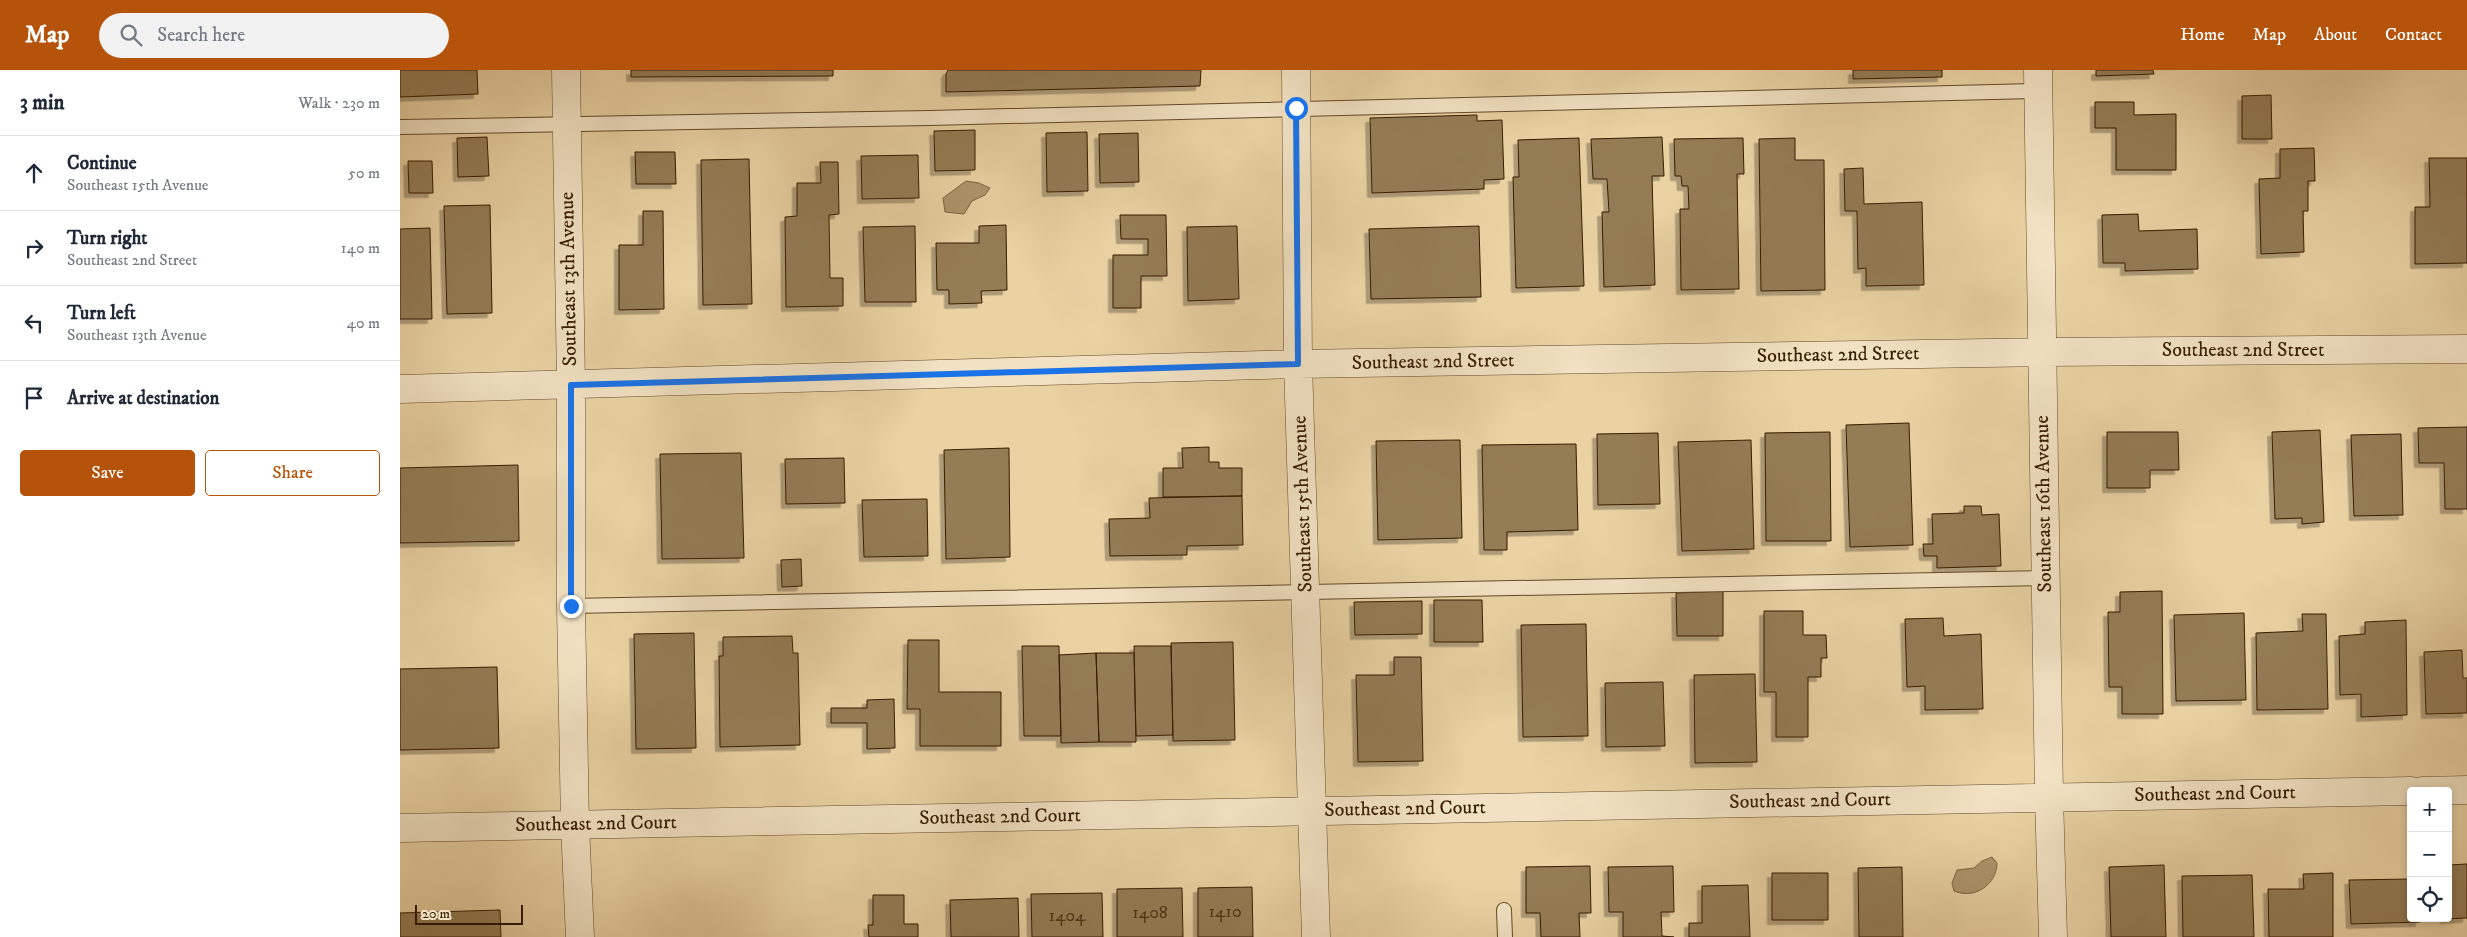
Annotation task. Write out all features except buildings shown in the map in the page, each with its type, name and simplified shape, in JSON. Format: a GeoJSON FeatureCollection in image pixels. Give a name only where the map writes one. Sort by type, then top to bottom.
{"type":"FeatureCollection","features":[{"type":"Feature","properties":{"kind":"street","name":"Southeast 13th Avenue"},"geometry":{"type":"LineString","coordinates":[[566,70],[571,385],[571,606],[575,825],[580,937]]}},
{"type":"Feature","properties":{"kind":"street","name":"Southeast 15th Avenue"},"geometry":{"type":"LineString","coordinates":[[1296,70],[1298,364],[1316,937]]}},
{"type":"Feature","properties":{"kind":"street","name":"Southeast 16th Avenue"},"geometry":{"type":"LineString","coordinates":[[2039,80],[2045,578],[2053,937]]}},
{"type":"Feature","properties":{"kind":"street","name":"Southeast 2nd Street"},"geometry":{"type":"LineString","coordinates":[[400,389],[1298,364],[2042,352],[2467,348]]}},
{"type":"Feature","properties":{"kind":"street"},"geometry":{"type":"LineString","coordinates":[[2452,790],[2467,790]]}},
{"type":"Feature","properties":{"kind":"street","name":"Southeast 2nd Court"},"geometry":{"type":"LineString","coordinates":[[400,828],[2049,796],[2407,791]]}},
{"type":"Feature","properties":{"kind":"lane"},"geometry":{"type":"LineString","coordinates":[[400,127],[930,118],[1296,108],[2039,80]]}},
{"type":"Feature","properties":{"kind":"lane"},"geometry":{"type":"LineString","coordinates":[[571,606],[2045,578]]}},
{"type":"Feature","properties":{"kind":"lane"},"geometry":{"type":"LineString","coordinates":[[1504,910],[1505,937]]}},
{"type":"Feature","properties":{"kind":"shaded area"},"geometry":{"type":"Polygon","coordinates":[[[966,181],[979,183],[990,188],[985,195],[972,201],[964,214],[945,212],[943,198],[966,181]]]}},
{"type":"Feature","properties":{"kind":"shaded area"},"geometry":{"type":"Polygon","coordinates":[[[1992,857],[1997,863],[1996,871],[1989,883],[1977,892],[1962,893],[1954,891],[1952,883],[1957,870],[1974,868],[1982,861],[1992,857]]]}},
{"type":"Feature","properties":{"kind":"route"},"geometry":{"type":"LineString","coordinates":[[571,606],[571,385],[1298,364],[1296,108]]}}]}
